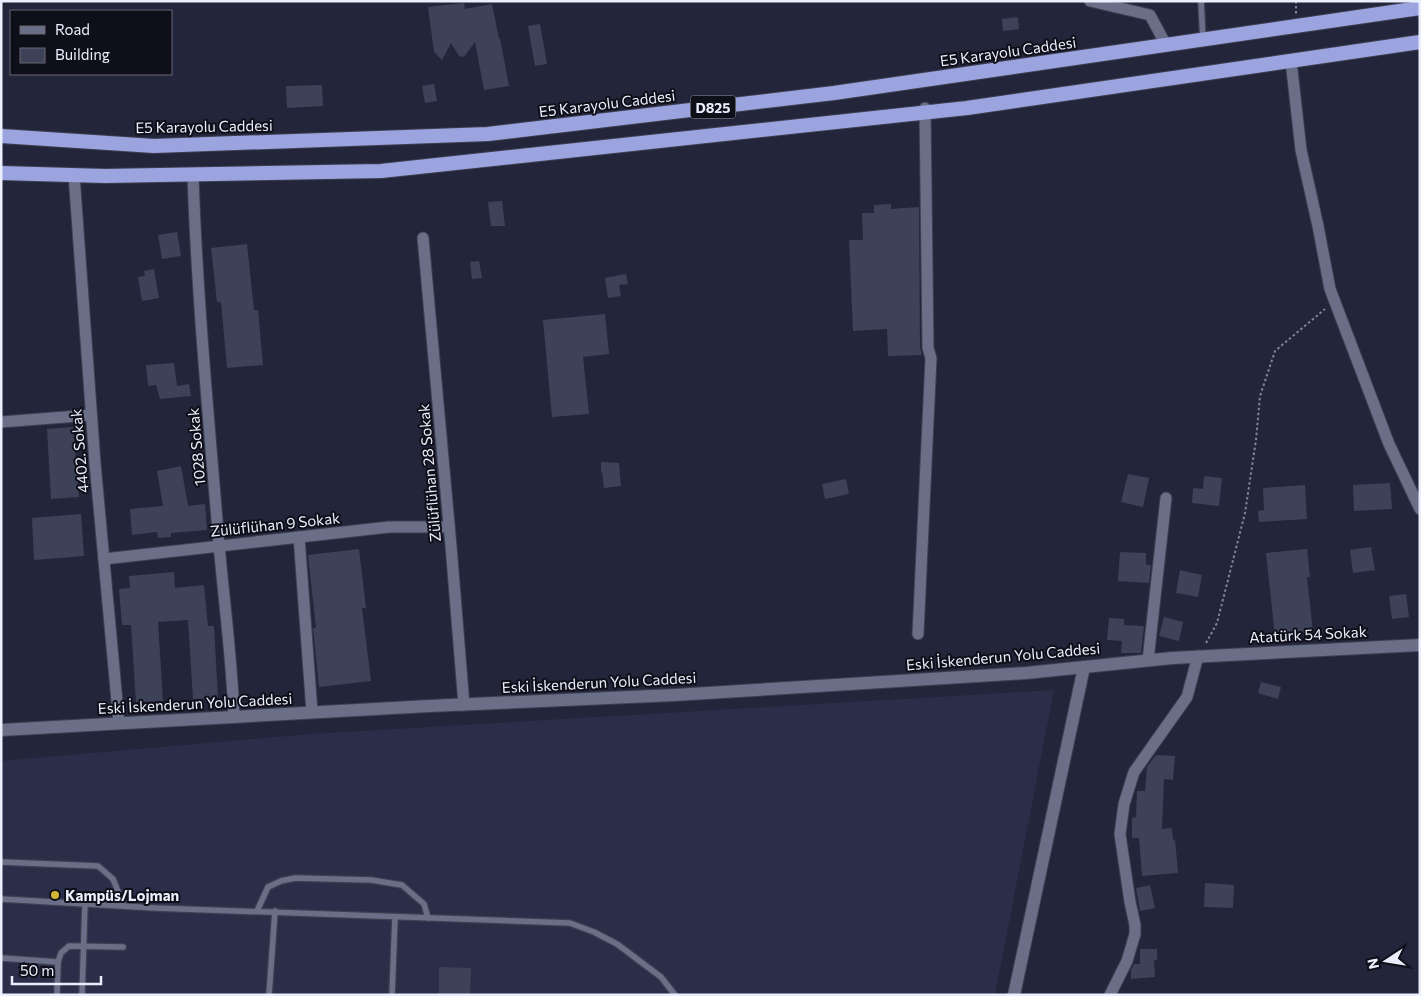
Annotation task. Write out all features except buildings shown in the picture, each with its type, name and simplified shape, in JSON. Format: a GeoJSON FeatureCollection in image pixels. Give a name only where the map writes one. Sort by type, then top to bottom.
{"type":"FeatureCollection","features":[{"type":"Feature","properties":{"kind":"highway","name":"E5 Karayolu Caddesi"},"geometry":{"type":"LineString","coordinates":[[1,136],[154,146],[488,134],[834,93],[1203,40],[1401,6],[1420,8]]}},
{"type":"Feature","properties":{"kind":"highway","name":"D825"},"geometry":{"type":"LineString","coordinates":[[1,173],[105,176],[381,170],[976,106],[1420,42]]}},
{"type":"Feature","properties":{"kind":"street"},"geometry":{"type":"LineString","coordinates":[[1090,1],[1150,15],[1166,45]]}},
{"type":"Feature","properties":{"kind":"street"},"geometry":{"type":"LineString","coordinates":[[1291,61],[1301,150],[1330,289],[1389,444],[1420,509]]}},
{"type":"Feature","properties":{"kind":"street"},"geometry":{"type":"LineString","coordinates":[[918,634],[930,358],[928,348],[925,110]]}},
{"type":"Feature","properties":{"kind":"street","name":"1028 Sokak"},"geometry":{"type":"LineString","coordinates":[[193,175],[195,248],[233,679],[234,717]]}},
{"type":"Feature","properties":{"kind":"street","name":"4402. Sokak"},"geometry":{"type":"LineString","coordinates":[[74,176],[91,415],[119,723]]}},
{"type":"Feature","properties":{"kind":"street","name":"Zülüflühan 28 Sokak"},"geometry":{"type":"LineString","coordinates":[[423,238],[464,705]]}},
{"type":"Feature","properties":{"kind":"street"},"geometry":{"type":"LineString","coordinates":[[1,422],[91,415]]}},
{"type":"Feature","properties":{"kind":"street"},"geometry":{"type":"LineString","coordinates":[[1148,660],[1166,498]]}},
{"type":"Feature","properties":{"kind":"street","name":"Zülüflühan 9 Sokak"},"geometry":{"type":"LineString","coordinates":[[104,558],[389,526],[449,527]]}},
{"type":"Feature","properties":{"kind":"street"},"geometry":{"type":"LineString","coordinates":[[299,536],[312,712]]}},
{"type":"Feature","properties":{"kind":"street","name":"Atatürk 54 Sokak"},"geometry":{"type":"LineString","coordinates":[[1198,656],[1420,645]]}},
{"type":"Feature","properties":{"kind":"street"},"geometry":{"type":"LineString","coordinates":[[1110,995],[1127,962],[1135,934],[1120,834],[1124,804],[1134,772],[1187,697],[1198,656]]}},
{"type":"Feature","properties":{"kind":"street","name":"Eski İskenderun Yolu Caddesi"},"geometry":{"type":"LineString","coordinates":[[1,730],[312,712],[674,695],[1026,673],[1198,656]]}},
{"type":"Feature","properties":{"kind":"street"},"geometry":{"type":"LineString","coordinates":[[1014,995],[1084,667]]}},
{"type":"Feature","properties":{"kind":"lane"},"geometry":{"type":"LineString","coordinates":[[1202,1],[1203,40]]}},
{"type":"Feature","properties":{"kind":"lane"},"geometry":{"type":"LineString","coordinates":[[1,862],[98,866],[113,879],[124,906]]}},
{"type":"Feature","properties":{"kind":"lane"},"geometry":{"type":"LineString","coordinates":[[257,911],[268,887],[281,881],[295,878],[328,878],[372,880],[402,885],[424,904],[428,918]]}},
{"type":"Feature","properties":{"kind":"lane"},"geometry":{"type":"LineString","coordinates":[[1,899],[124,906],[570,923],[594,932],[617,944],[661,977],[675,995]]}},
{"type":"Feature","properties":{"kind":"lane"},"geometry":{"type":"LineString","coordinates":[[82,995],[85,904]]}},
{"type":"Feature","properties":{"kind":"lane"},"geometry":{"type":"LineString","coordinates":[[268,995],[275,911]]}},
{"type":"Feature","properties":{"kind":"lane"},"geometry":{"type":"LineString","coordinates":[[392,995],[395,917]]}},
{"type":"Feature","properties":{"kind":"lane"},"geometry":{"type":"LineString","coordinates":[[57,995],[58,962],[61,953],[69,946],[123,947]]}},
{"type":"Feature","properties":{"kind":"lane"},"geometry":{"type":"LineString","coordinates":[[1,958],[58,962]]}},
{"type":"Feature","properties":{"kind":"path"},"geometry":{"type":"LineString","coordinates":[[1198,656],[1217,623],[1243,522],[1256,440],[1260,396],[1275,350],[1334,301]]}},
{"type":"Feature","properties":{"kind":"shaded area"},"geometry":{"type":"Polygon","coordinates":[[[1054,690],[995,995],[1,995],[1,761],[310,734],[1054,690]]]}},
{"type":"Feature","properties":{"kind":"place","name":"Kampüs/Lojman"},"geometry":{"type":"Point","coordinates":[55,895]}}]}
